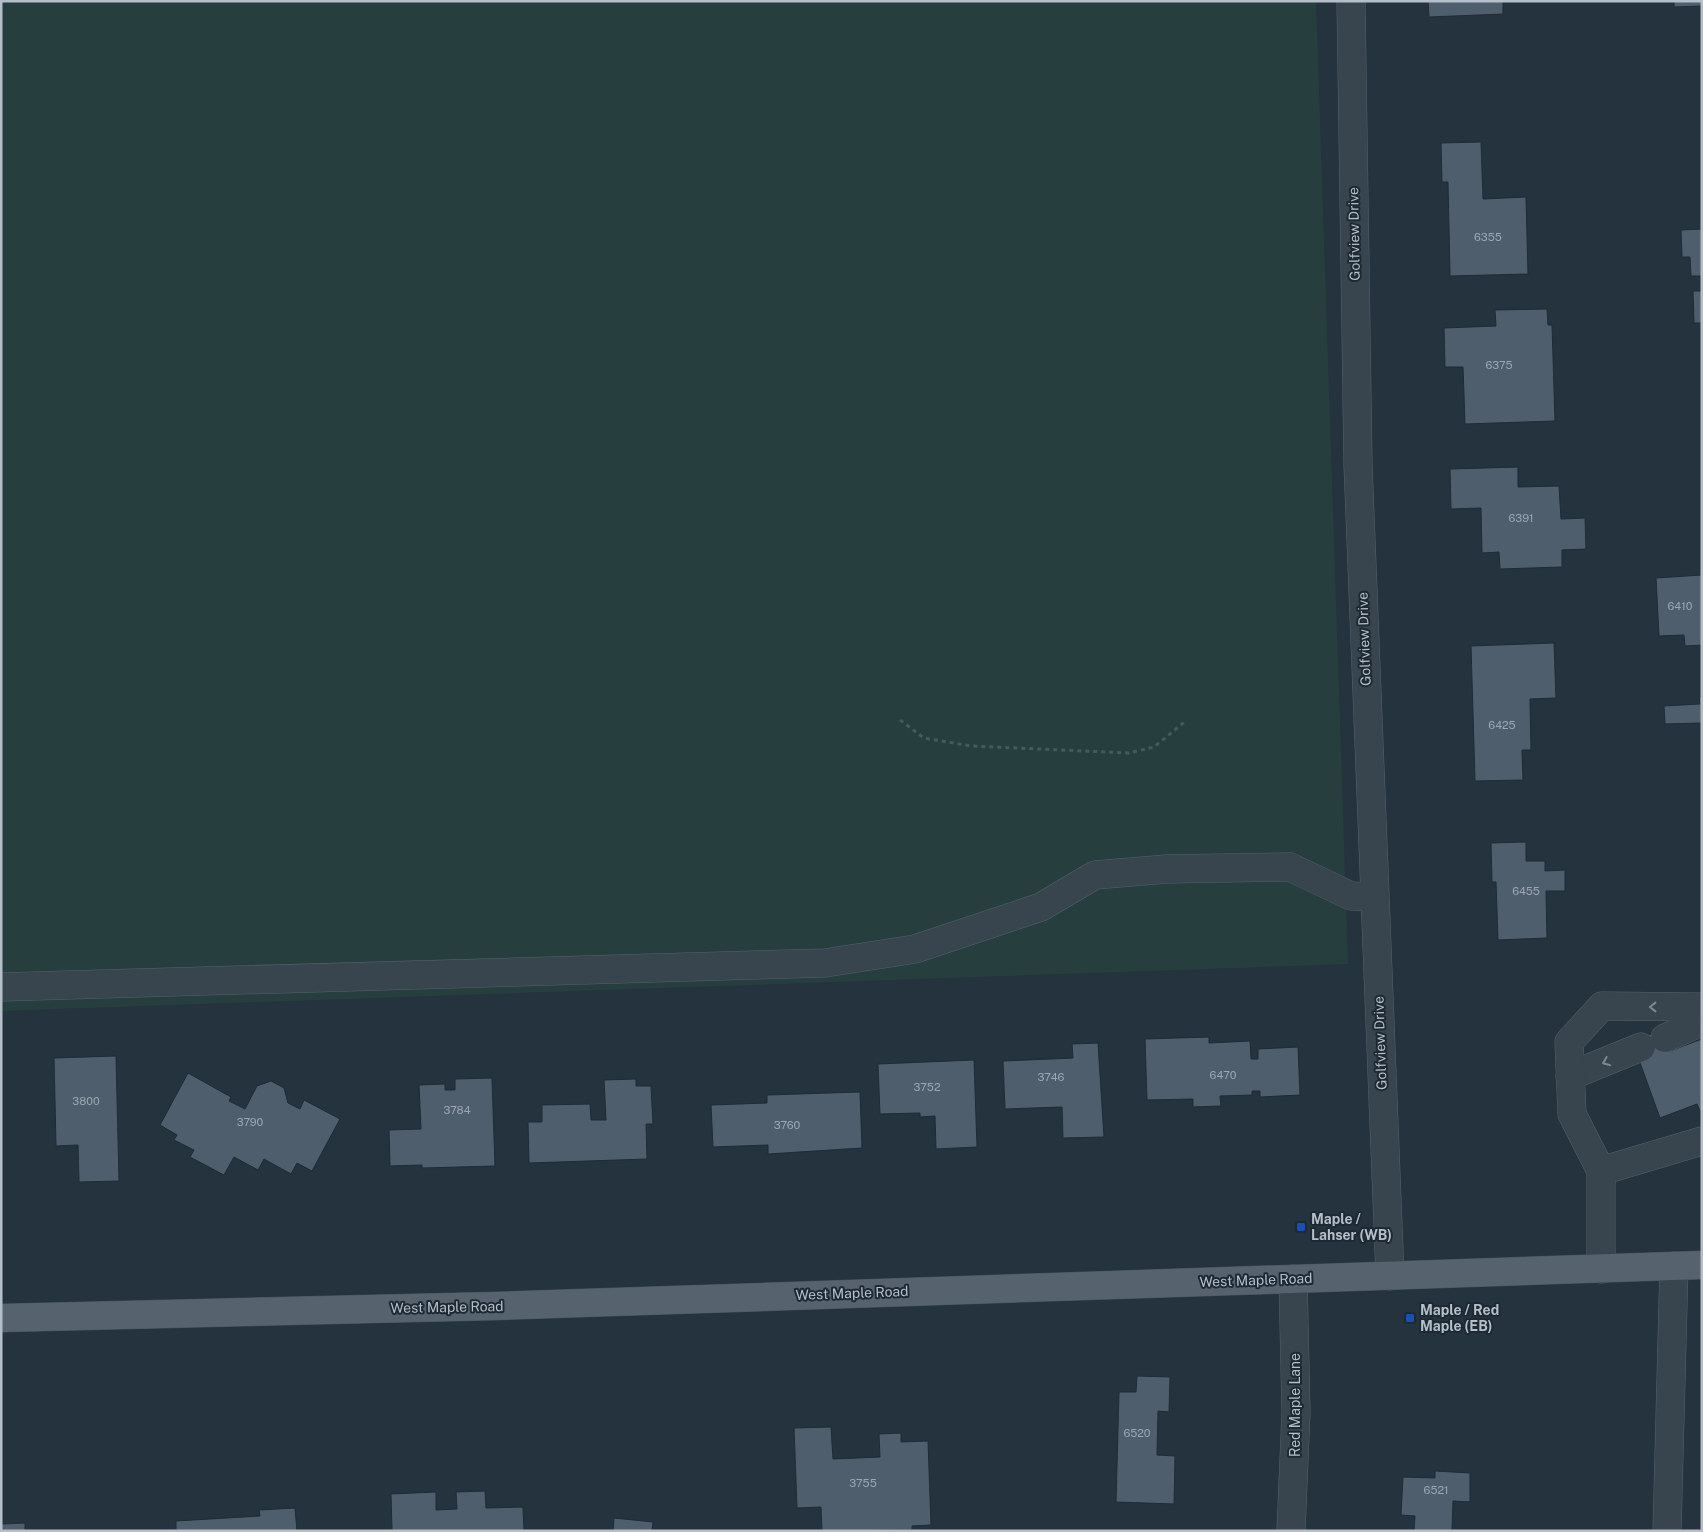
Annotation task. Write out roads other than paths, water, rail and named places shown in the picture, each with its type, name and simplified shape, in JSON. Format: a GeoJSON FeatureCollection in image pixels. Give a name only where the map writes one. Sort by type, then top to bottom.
{"type":"FeatureCollection","features":[{"type":"Feature","properties":{"kind":"main road","name":"West Maple Road"},"geometry":{"type":"LineString","coordinates":[[1,1318],[496,1306],[1702,1265]]}},
{"type":"Feature","properties":{"kind":"street","name":"Golfview Drive"},"geometry":{"type":"LineString","coordinates":[[1351,1],[1358,464],[1390,1276]]}},
{"type":"Feature","properties":{"kind":"street"},"geometry":{"type":"LineString","coordinates":[[1,988],[824,963],[915,949],[1041,907],[1095,874],[1167,869],[1290,867],[1351,896],[1374,897]]}},
{"type":"Feature","properties":{"kind":"street"},"geometry":{"type":"LineString","coordinates":[[1601,1269],[1601,1171],[1572,1114],[1569,1042],[1602,1006],[1702,1007]]}},
{"type":"Feature","properties":{"kind":"street"},"geometry":{"type":"LineString","coordinates":[[1570,1076],[1702,1022]]}},
{"type":"Feature","properties":{"kind":"street"},"geometry":{"type":"LineString","coordinates":[[1601,1171],[1702,1141]]}},
{"type":"Feature","properties":{"kind":"street"},"geometry":{"type":"LineString","coordinates":[[1668,1531],[1674,1266]]}},
{"type":"Feature","properties":{"kind":"street","name":"Red Maple Lane"},"geometry":{"type":"LineString","coordinates":[[1291,1531],[1296,1412],[1293,1279]]}},
{"type":"Feature","properties":{"kind":"place","name":"Maple / Lahser (WB)"},"geometry":{"type":"Point","coordinates":[1301,1227]}},
{"type":"Feature","properties":{"kind":"place","name":"Maple / Red Maple (EB)"},"geometry":{"type":"Point","coordinates":[1410,1318]}}]}
